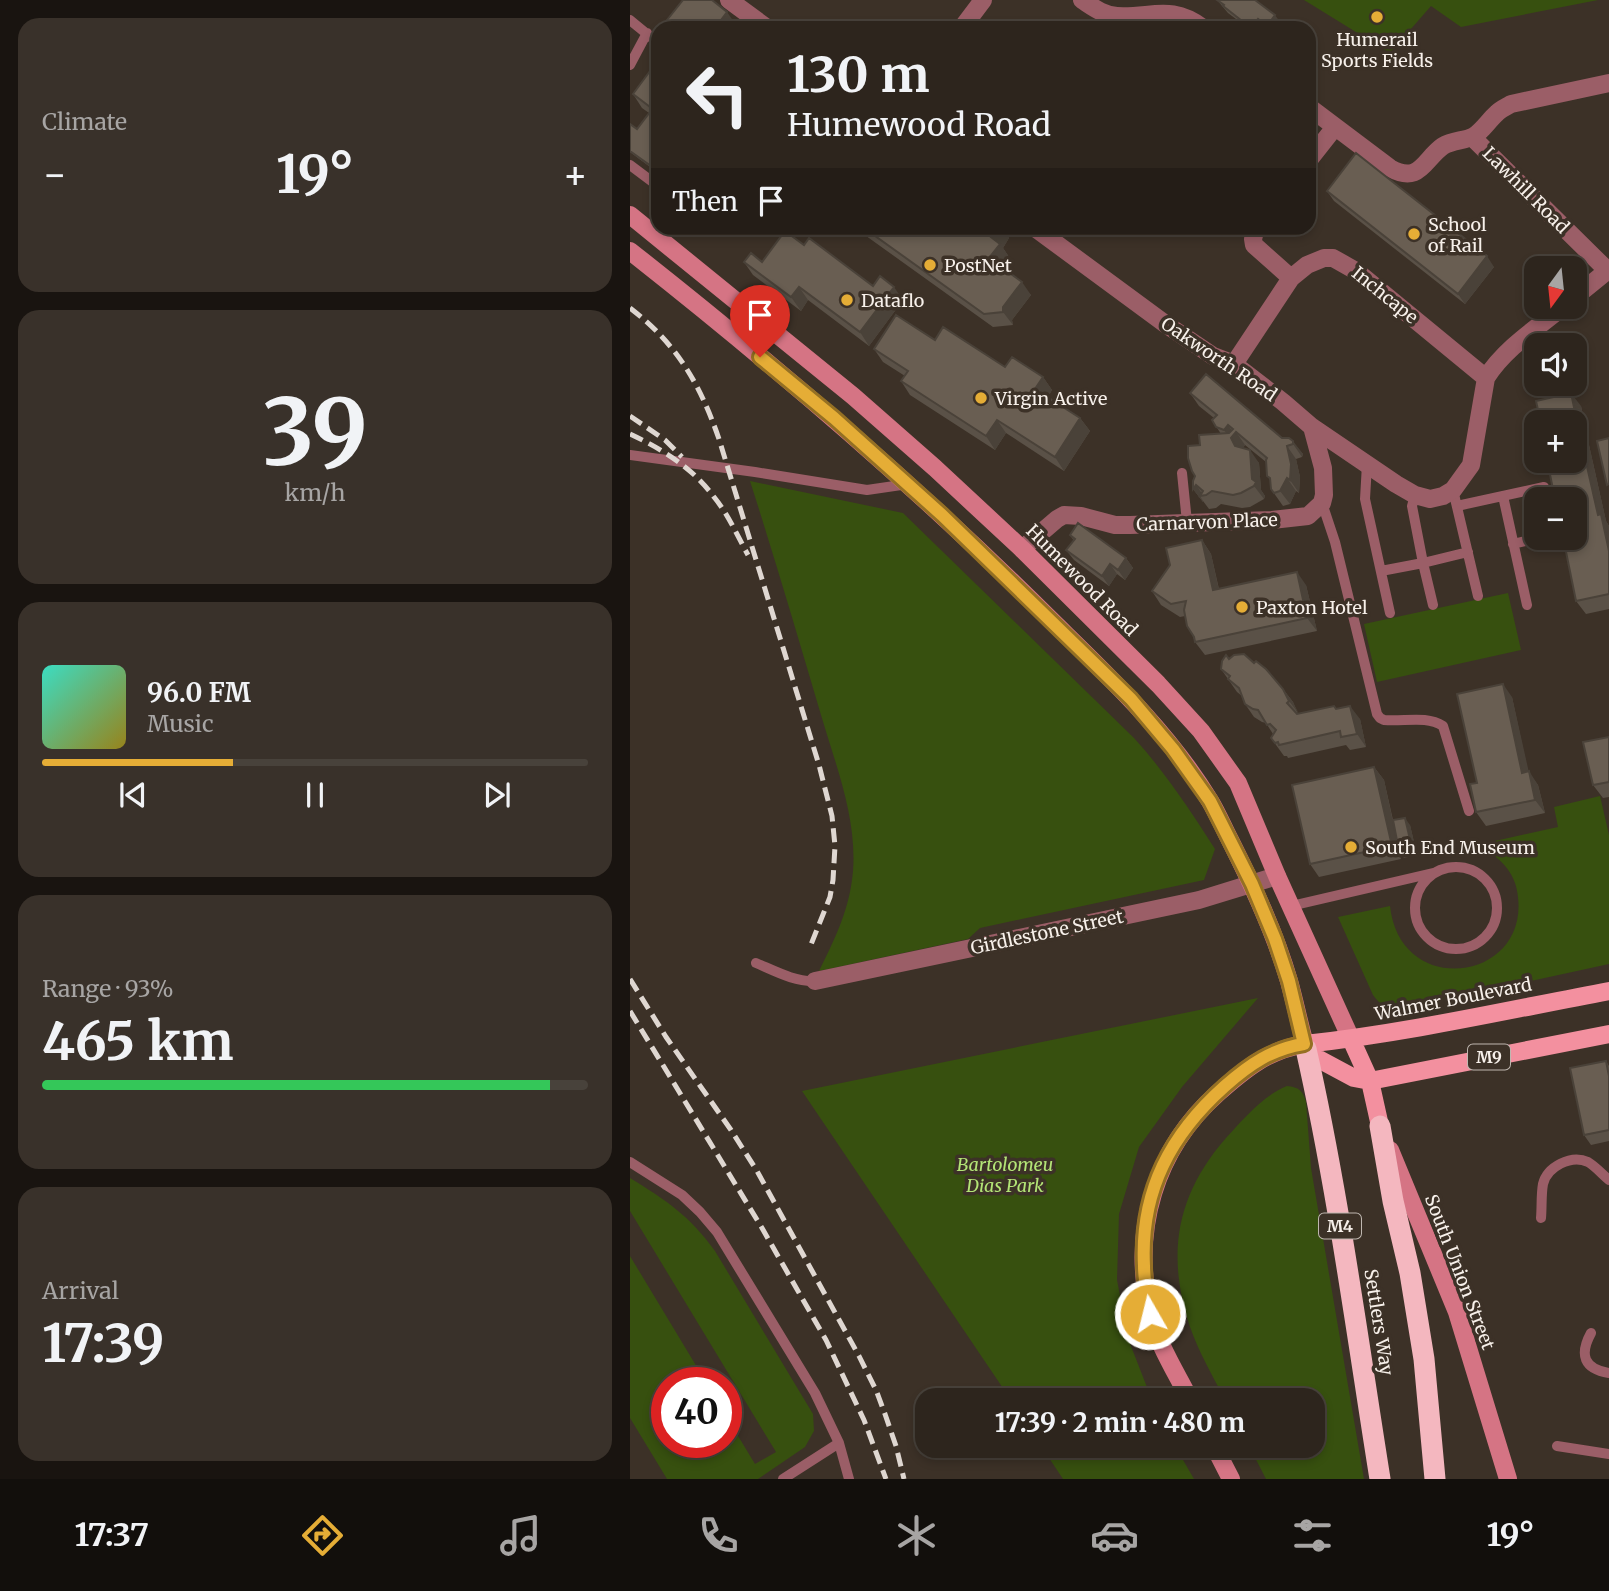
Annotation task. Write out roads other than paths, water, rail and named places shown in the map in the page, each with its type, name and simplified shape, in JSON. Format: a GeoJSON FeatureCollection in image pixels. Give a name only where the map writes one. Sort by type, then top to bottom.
{"type":"FeatureCollection","features":[{"type":"Feature","properties":{"kind":"highway","name":"Settlers Way"},"geometry":{"type":"LineString","coordinates":[[1305,1046],[1318,1102],[1349,1279],[1380,1479]]}},
{"type":"Feature","properties":{"kind":"highway"},"geometry":{"type":"LineString","coordinates":[[1380,1126],[1393,1201],[1410,1273],[1424,1359],[1435,1479]]}},
{"type":"Feature","properties":{"kind":"main road","name":"Humewood Road"},"geometry":{"type":"LineString","coordinates":[[630,215],[651,223]]}},
{"type":"Feature","properties":{"kind":"main road","name":"Humewood Road"},"geometry":{"type":"LineString","coordinates":[[666,235],[853,396],[1022,549],[1158,684],[1200,731],[1238,783],[1370,1081]]}},
{"type":"Feature","properties":{"kind":"main road","name":"M4"},"geometry":{"type":"LineString","coordinates":[[630,251],[834,418],[908,484],[1131,699],[1173,749],[1210,801],[1252,884],[1289,981],[1305,1046]]}},
{"type":"Feature","properties":{"kind":"main road","name":"Walmer Boulevard"},"geometry":{"type":"LineString","coordinates":[[1305,1046],[1609,991]]}},
{"type":"Feature","properties":{"kind":"main road","name":"M9"},"geometry":{"type":"LineString","coordinates":[[1370,1081],[1609,1034]]}},
{"type":"Feature","properties":{"kind":"main road"},"geometry":{"type":"LineString","coordinates":[[1184,1388],[1150,1314],[1143,1265],[1148,1210],[1154,1188],[1175,1142],[1189,1122],[1230,1083],[1261,1058],[1287,1046],[1305,1046],[1313,1056],[1354,1078],[1370,1081]]}},
{"type":"Feature","properties":{"kind":"main road","name":"South Union Street"},"geometry":{"type":"LineString","coordinates":[[1370,1081],[1380,1126],[1457,1312],[1508,1479]]}},
{"type":"Feature","properties":{"kind":"main road"},"geometry":{"type":"LineString","coordinates":[[1220,1458],[1231,1479]]}},
{"type":"Feature","properties":{"kind":"street"},"geometry":{"type":"LineString","coordinates":[[730,0],[758,21]]}},
{"type":"Feature","properties":{"kind":"street"},"geometry":{"type":"LineString","coordinates":[[967,21],[983,0]]}},
{"type":"Feature","properties":{"kind":"street"},"geometry":{"type":"LineString","coordinates":[[1082,0],[1101,12],[1116,16],[1161,13],[1194,21]]}},
{"type":"Feature","properties":{"kind":"street"},"geometry":{"type":"LineString","coordinates":[[1316,112],[1390,168],[1405,174],[1422,168],[1440,148],[1449,143],[1472,137],[1497,113],[1511,104],[1609,83]]}},
{"type":"Feature","properties":{"kind":"street"},"geometry":{"type":"LineString","coordinates":[[1316,151],[1335,127]]}},
{"type":"Feature","properties":{"kind":"street","name":"Lawhill Road"},"geometry":{"type":"LineString","coordinates":[[1472,137],[1608,272]]}},
{"type":"Feature","properties":{"kind":"street","name":"Oakworth Road"},"geometry":{"type":"LineString","coordinates":[[1045,235],[1174,330],[1213,356],[1234,364],[1312,427],[1395,484],[1415,495],[1430,499],[1451,497]]}},
{"type":"Feature","properties":{"kind":"street"},"geometry":{"type":"LineString","coordinates":[[1253,235],[1254,245],[1291,278]]}},
{"type":"Feature","properties":{"kind":"street","name":"Inchcape"},"geometry":{"type":"LineString","coordinates":[[1234,364],[1291,278],[1307,265],[1324,258],[1333,258],[1347,264],[1486,378]]}},
{"type":"Feature","properties":{"kind":"street"},"geometry":{"type":"LineString","coordinates":[[1587,288],[1608,272]]}},
{"type":"Feature","properties":{"kind":"street"},"geometry":{"type":"LineString","coordinates":[[1451,497],[1471,465],[1486,378],[1504,355],[1548,319]]}},
{"type":"Feature","properties":{"kind":"street"},"geometry":{"type":"LineString","coordinates":[[1312,427],[1323,467],[1322,503]]}},
{"type":"Feature","properties":{"kind":"street","name":"Carnarvon Place"},"geometry":{"type":"LineString","coordinates":[[1022,549],[1064,515],[1068,508],[1115,525],[1293,518],[1308,516],[1322,503]]}},
{"type":"Feature","properties":{"kind":"street","name":"Girdlestone Street"},"geometry":{"type":"LineString","coordinates":[[816,981],[1199,900],[1277,876]]}},
{"type":"Feature","properties":{"kind":"lane"},"geometry":{"type":"LineString","coordinates":[[630,20],[651,37]]}},
{"type":"Feature","properties":{"kind":"lane"},"geometry":{"type":"LineString","coordinates":[[630,65],[647,33]]}},
{"type":"Feature","properties":{"kind":"lane"},"geometry":{"type":"LineString","coordinates":[[630,164],[651,180]]}},
{"type":"Feature","properties":{"kind":"lane"},"geometry":{"type":"LineString","coordinates":[[630,455],[867,490],[908,484]]}},
{"type":"Feature","properties":{"kind":"lane"},"geometry":{"type":"LineString","coordinates":[[1367,464],[1365,499],[1390,613]]}},
{"type":"Feature","properties":{"kind":"lane"},"geometry":{"type":"LineString","coordinates":[[1182,473],[1187,522]]}},
{"type":"Feature","properties":{"kind":"lane"},"geometry":{"type":"LineString","coordinates":[[1478,596],[1451,497],[1503,496],[1524,491]]}},
{"type":"Feature","properties":{"kind":"lane"},"geometry":{"type":"LineString","coordinates":[[1415,495],[1412,506],[1433,605]]}},
{"type":"Feature","properties":{"kind":"lane"},"geometry":{"type":"LineString","coordinates":[[1503,496],[1527,605]]}},
{"type":"Feature","properties":{"kind":"lane"},"geometry":{"type":"LineString","coordinates":[[1322,503],[1335,542],[1377,714],[1384,720],[1426,720],[1443,726],[1469,811]]}},
{"type":"Feature","properties":{"kind":"lane"},"geometry":{"type":"LineString","coordinates":[[1513,544],[1524,541]]}},
{"type":"Feature","properties":{"kind":"lane"},"geometry":{"type":"LineString","coordinates":[[1381,571],[1468,552]]}},
{"type":"Feature","properties":{"kind":"lane"},"geometry":{"type":"LineString","coordinates":[[1291,906],[1453,866],[1475,870],[1491,885],[1498,905],[1493,926],[1479,942],[1459,949],[1438,945],[1421,931],[1414,910],[1419,889],[1433,873]]}},
{"type":"Feature","properties":{"kind":"lane"},"geometry":{"type":"LineString","coordinates":[[756,963],[796,978],[816,981]]}},
{"type":"Feature","properties":{"kind":"lane"},"geometry":{"type":"LineString","coordinates":[[1541,1218],[1543,1183],[1547,1174],[1562,1163],[1573,1159],[1582,1160],[1590,1163],[1609,1180]]}},
{"type":"Feature","properties":{"kind":"lane"},"geometry":{"type":"LineString","coordinates":[[630,1162],[682,1195],[716,1232],[815,1393],[839,1443],[849,1479]]}},
{"type":"Feature","properties":{"kind":"lane"},"geometry":{"type":"LineString","coordinates":[[1591,1333],[1584,1349],[1588,1364],[1600,1372],[1609,1373]]}},
{"type":"Feature","properties":{"kind":"lane"},"geometry":{"type":"LineString","coordinates":[[783,1479],[839,1443]]}},
{"type":"Feature","properties":{"kind":"lane"},"geometry":{"type":"LineString","coordinates":[[1557,1446],[1609,1454]]}},
{"type":"Feature","properties":{"kind":"railway"},"geometry":{"type":"LineString","coordinates":[[630,308],[674,351],[695,383],[712,419],[819,765],[832,816],[835,846],[830,897],[810,947]]}},
{"type":"Feature","properties":{"kind":"railway"},"geometry":{"type":"LineString","coordinates":[[630,416],[665,440],[682,457]]}},
{"type":"Feature","properties":{"kind":"railway"},"geometry":{"type":"LineString","coordinates":[[630,434],[665,453],[697,477],[724,510],[748,555]]}},
{"type":"Feature","properties":{"kind":"railway"},"geometry":{"type":"LineString","coordinates":[[630,979],[757,1171],[859,1356],[885,1414],[904,1479]]}},
{"type":"Feature","properties":{"kind":"railway"},"geometry":{"type":"LineString","coordinates":[[630,1011],[762,1228],[826,1340],[864,1420],[886,1479]]}},
{"type":"Feature","properties":{"kind":"place","name":"Humerail Sports Fields"},"geometry":{"type":"Point","coordinates":[1377,17]}},
{"type":"Feature","properties":{"kind":"place","name":"School of Rail"},"geometry":{"type":"Point","coordinates":[1414,234]}},
{"type":"Feature","properties":{"kind":"place","name":"PostNet"},"geometry":{"type":"Point","coordinates":[930,265]}},
{"type":"Feature","properties":{"kind":"place","name":"Dataflo"},"geometry":{"type":"Point","coordinates":[847,300]}},
{"type":"Feature","properties":{"kind":"place","name":"Virgin Active"},"geometry":{"type":"Point","coordinates":[981,398]}},
{"type":"Feature","properties":{"kind":"place","name":"Paxton Hotel"},"geometry":{"type":"Point","coordinates":[1242,607]}},
{"type":"Feature","properties":{"kind":"place","name":"South End Museum"},"geometry":{"type":"Point","coordinates":[1351,847]}},
{"type":"Feature","properties":{"kind":"park label","name":"Bartolomeu Dias Park"},"geometry":{"type":"Point","coordinates":[1005,1174]}}]}
